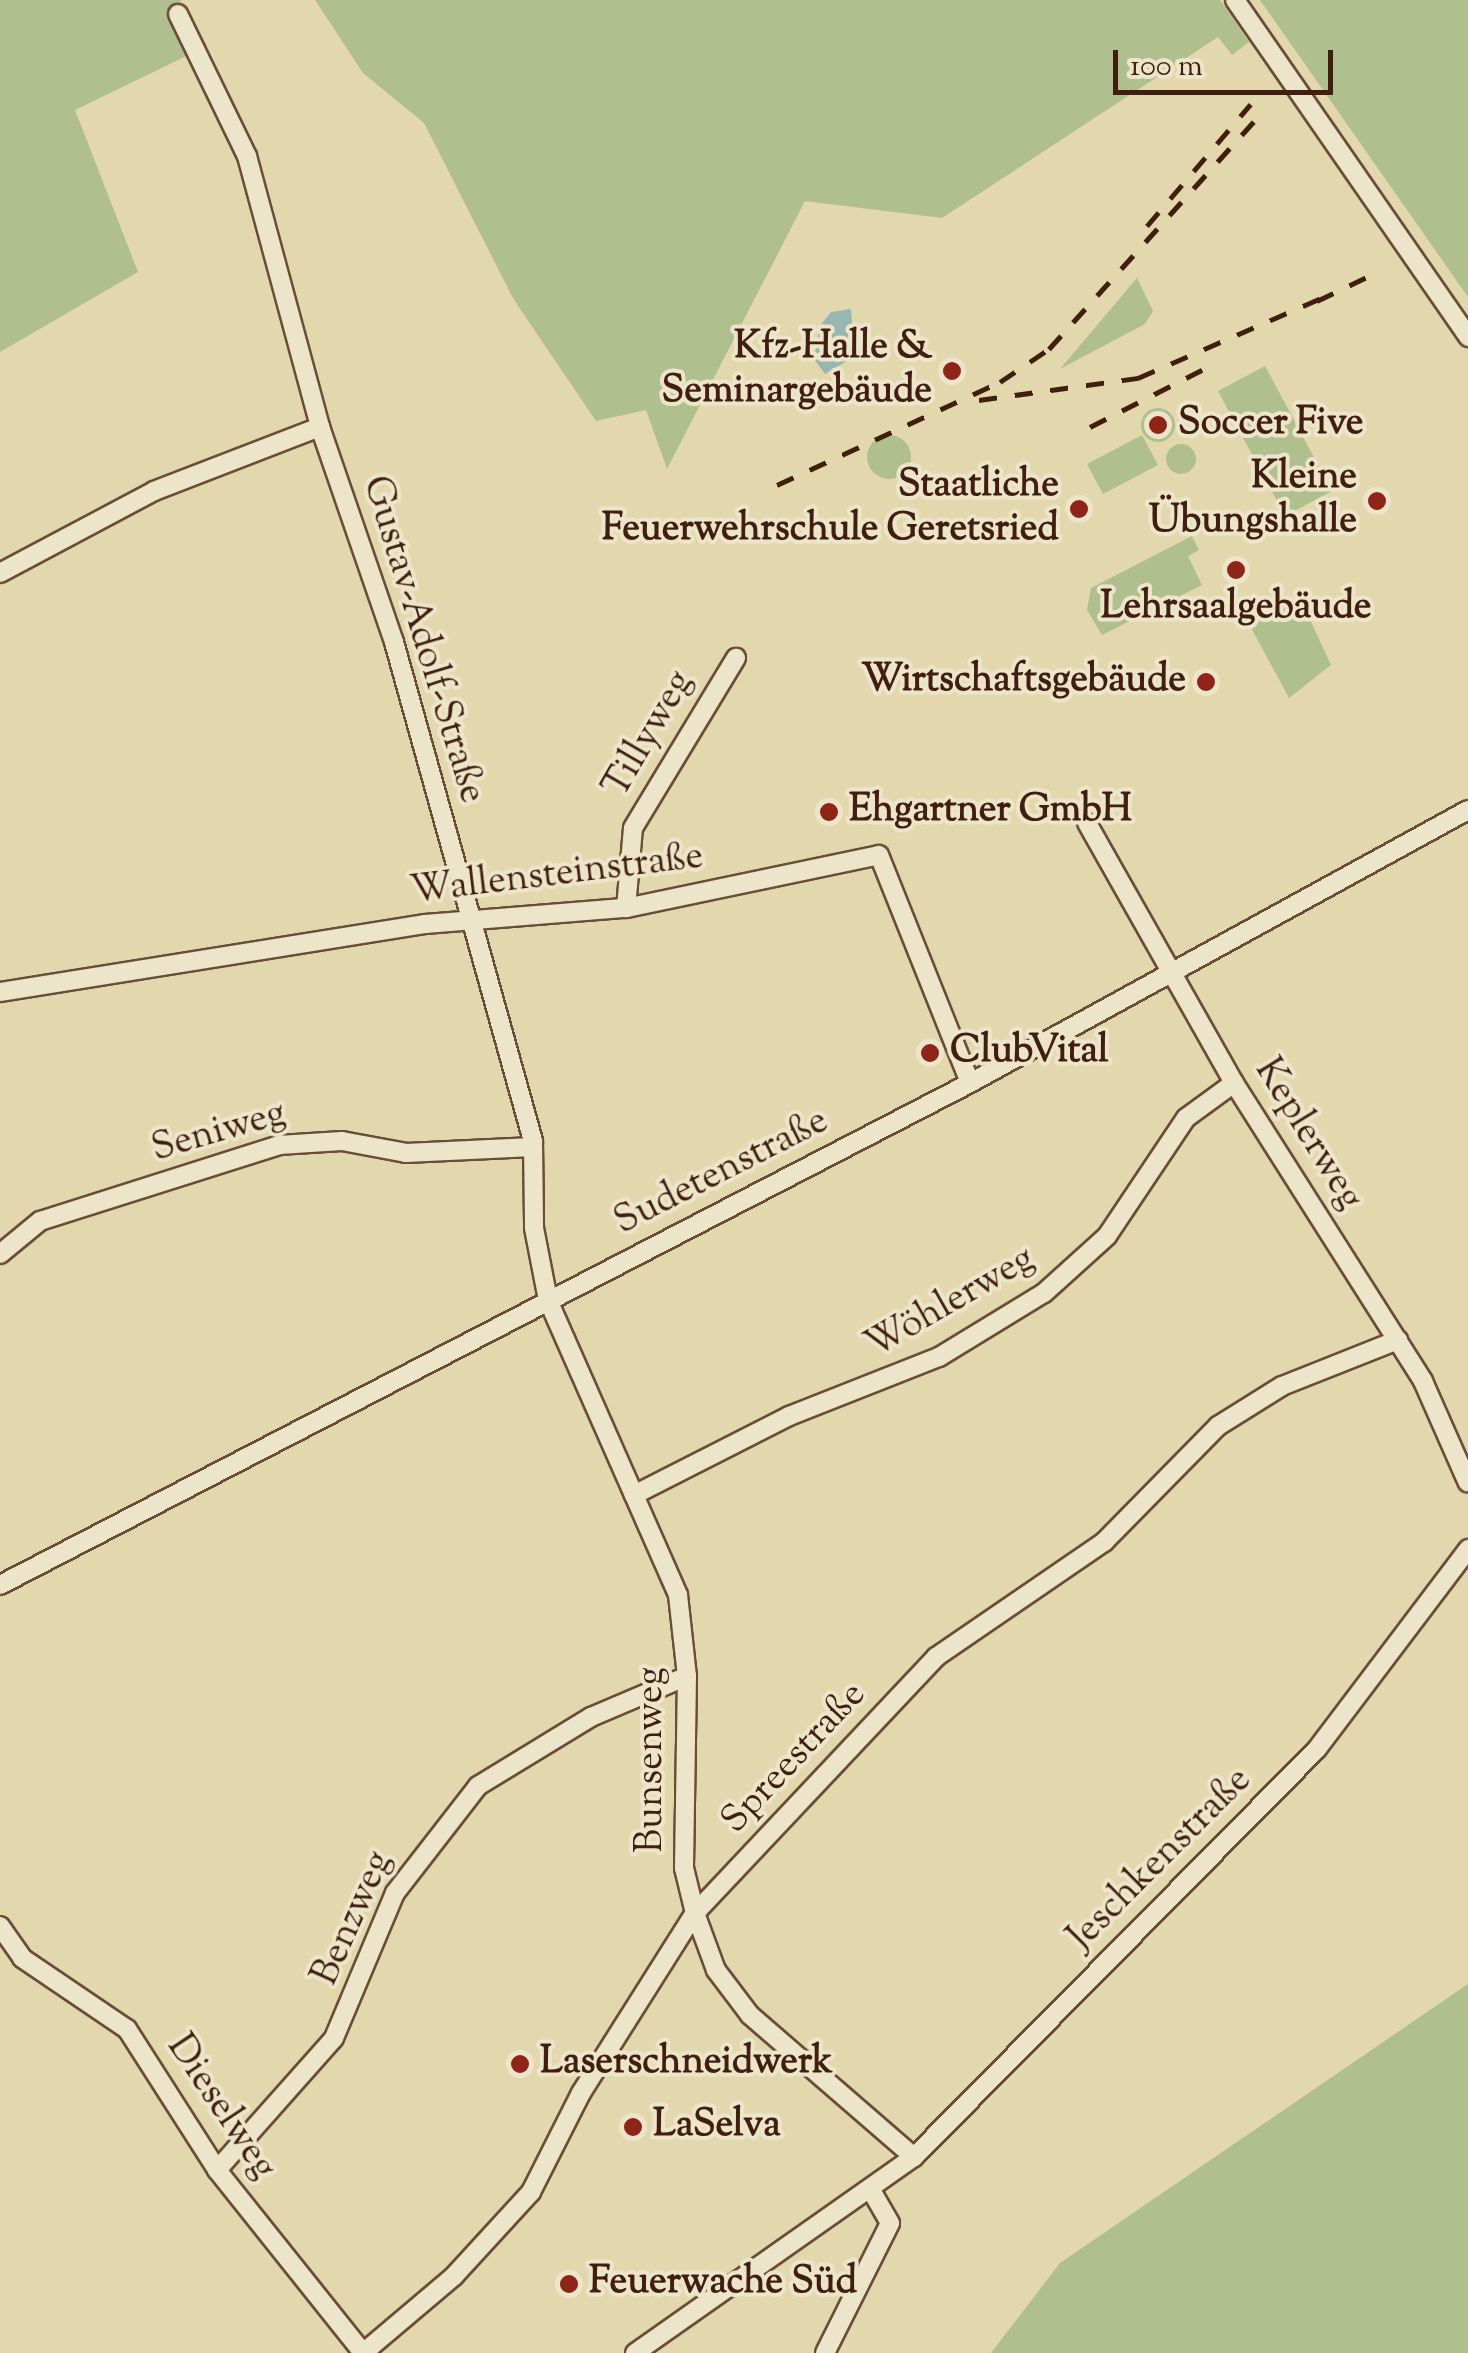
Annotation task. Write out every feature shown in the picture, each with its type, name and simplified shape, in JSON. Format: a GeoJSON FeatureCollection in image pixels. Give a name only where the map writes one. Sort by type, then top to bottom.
{"type":"FeatureCollection","features":[{"type":"Feature","properties":{"kind":"street"},"geometry":{"type":"LineString","coordinates":[[1235,0],[1468,337]]}},
{"type":"Feature","properties":{"kind":"street","name":"Gustav-Adolf-Straße"},"geometry":{"type":"LineString","coordinates":[[178,14],[247,156],[320,426],[474,924],[533,1146],[534,1228],[548,1300]]}},
{"type":"Feature","properties":{"kind":"street"},"geometry":{"type":"LineString","coordinates":[[0,573],[154,491],[320,426]]}},
{"type":"Feature","properties":{"kind":"street","name":"Tillyweg"},"geometry":{"type":"LineString","coordinates":[[626,908],[633,828],[698,708],[736,658]]}},
{"type":"Feature","properties":{"kind":"street","name":"Sudetenstraße"},"geometry":{"type":"LineString","coordinates":[[3,1578],[970,1083],[1468,810]]}},
{"type":"Feature","properties":{"kind":"street","name":"Keplerweg"},"geometry":{"type":"LineString","coordinates":[[1087,822],[1174,970],[1234,1083],[1398,1340],[1468,1483]]}},
{"type":"Feature","properties":{"kind":"street","name":"Wallensteinstraße"},"geometry":{"type":"LineString","coordinates":[[0,992],[474,924],[626,908],[879,855],[970,1083]]}},
{"type":"Feature","properties":{"kind":"street","name":"Wöhlerweg"},"geometry":{"type":"LineString","coordinates":[[634,1496],[789,1416],[939,1357],[1044,1292],[1107,1236],[1186,1118],[1234,1083]]}},
{"type":"Feature","properties":{"kind":"street","name":"Seniweg"},"geometry":{"type":"LineString","coordinates":[[0,1254],[40,1221],[279,1145],[342,1141],[406,1153],[533,1146]]}},
{"type":"Feature","properties":{"kind":"street","name":"Bunsenweg"},"geometry":{"type":"LineString","coordinates":[[548,1300],[670,1569],[687,1676],[682,1809],[695,1914],[716,1970],[750,2015],[914,2157]]}},
{"type":"Feature","properties":{"kind":"street","name":"Spreestraße"},"geometry":{"type":"LineString","coordinates":[[363,2353],[454,2276],[531,2192],[582,2093],[695,1914],[936,1657],[1104,1542],[1200,1440],[1282,1386],[1398,1340]]}},
{"type":"Feature","properties":{"kind":"street","name":"Jeschkenstraße"},"geometry":{"type":"LineString","coordinates":[[635,2353],[914,2157],[1317,1749],[1468,1549]]}},
{"type":"Feature","properties":{"kind":"street","name":"Benzweg"},"geometry":{"type":"LineString","coordinates":[[217,2170],[334,2038],[395,1894],[478,1786],[592,1718],[687,1676]]}},
{"type":"Feature","properties":{"kind":"street","name":"Dieselweg"},"geometry":{"type":"LineString","coordinates":[[0,1926],[22,1958],[127,2029],[217,2170],[363,2353]]}},
{"type":"Feature","properties":{"kind":"street"},"geometry":{"type":"LineString","coordinates":[[825,2353],[890,2222],[870,2189]]}},
{"type":"Feature","properties":{"kind":"green space"},"geometry":{"type":"Polygon","coordinates":[[[0,0],[180,0],[207,46],[75,110],[138,272],[0,352],[0,0]]]}},
{"type":"Feature","properties":{"kind":"green space"},"geometry":{"type":"Polygon","coordinates":[[[315,0],[1220,0],[1249,42],[1232,55],[1218,37],[942,218],[805,201],[667,469],[646,410],[596,421],[514,300],[424,123],[363,73],[315,0]]]}},
{"type":"Feature","properties":{"kind":"green space"},"geometry":{"type":"Polygon","coordinates":[[[1260,0],[1468,0],[1468,297],[1260,0]]]}},
{"type":"Feature","properties":{"kind":"green space"},"geometry":{"type":"Polygon","coordinates":[[[1137,278],[1153,311],[1145,324],[1060,369],[1137,278]]]}},
{"type":"Feature","properties":{"kind":"green space"},"geometry":{"type":"Polygon","coordinates":[[[1265,366],[1332,491],[1285,516],[1218,391],[1265,366]]]}},
{"type":"Feature","properties":{"kind":"green space","name":"Soccer Five"},"geometry":{"type":"Polygon","coordinates":[[[1158,408],[1170,413],[1175,425],[1170,437],[1158,442],[1146,437],[1141,425],[1146,413],[1158,408]]]}},
{"type":"Feature","properties":{"kind":"green space"},"geometry":{"type":"Polygon","coordinates":[[[889,435],[905,441],[911,457],[905,473],[889,479],[873,473],[867,457],[873,441],[889,435]]]}},
{"type":"Feature","properties":{"kind":"green space"},"geometry":{"type":"Polygon","coordinates":[[[1142,435],[1158,465],[1103,494],[1087,464],[1142,435]]]}},
{"type":"Feature","properties":{"kind":"green space"},"geometry":{"type":"Polygon","coordinates":[[[1181,444],[1195,453],[1196,459],[1187,473],[1181,474],[1167,465],[1166,459],[1175,445],[1181,444]]]}},
{"type":"Feature","properties":{"kind":"green space"},"geometry":{"type":"Polygon","coordinates":[[[1192,536],[1199,550],[1188,556],[1202,585],[1102,635],[1087,610],[1091,588],[1192,536]]]}},
{"type":"Feature","properties":{"kind":"green space"},"geometry":{"type":"Polygon","coordinates":[[[1300,598],[1331,665],[1289,698],[1249,624],[1300,598]]]}},
{"type":"Feature","properties":{"kind":"green space"},"geometry":{"type":"Polygon","coordinates":[[[1468,1984],[1468,2353],[991,2353],[1060,2263],[1468,1984]]]}},
{"type":"Feature","properties":{"kind":"water"},"geometry":{"type":"Polygon","coordinates":[[[851,309],[854,357],[825,374],[814,359],[820,326],[831,312],[851,309]]]}},
{"type":"Feature","properties":{"kind":"railway"},"geometry":{"type":"LineString","coordinates":[[1147,226],[1251,104]]}},
{"type":"Feature","properties":{"kind":"railway"},"geometry":{"type":"LineString","coordinates":[[777,485],[1000,382],[1049,349],[1266,108]]}},
{"type":"Feature","properties":{"kind":"railway"},"geometry":{"type":"LineString","coordinates":[[1317,301],[1375,273]]}},
{"type":"Feature","properties":{"kind":"railway"},"geometry":{"type":"LineString","coordinates":[[979,400],[1138,378],[1326,296]]}},
{"type":"Feature","properties":{"kind":"railway"},"geometry":{"type":"LineString","coordinates":[[1090,427],[1208,367]]}},
{"type":"Feature","properties":{"kind":"place","name":"Kfz-Halle & Seminargebäude"},"geometry":{"type":"Point","coordinates":[952,371]}},
{"type":"Feature","properties":{"kind":"place","name":"Soccer Five"},"geometry":{"type":"Point","coordinates":[1158,425]}},
{"type":"Feature","properties":{"kind":"place","name":"Kleine Übungshalle"},"geometry":{"type":"Point","coordinates":[1377,501]}},
{"type":"Feature","properties":{"kind":"place","name":"Staatliche Feuerwehrschule Geretsried"},"geometry":{"type":"Point","coordinates":[1079,509]}},
{"type":"Feature","properties":{"kind":"place","name":"Lehrsaalgebäude"},"geometry":{"type":"Point","coordinates":[1236,570]}},
{"type":"Feature","properties":{"kind":"place","name":"Wirtschaftsgebäude"},"geometry":{"type":"Point","coordinates":[1206,682]}},
{"type":"Feature","properties":{"kind":"place","name":"Ehgartner GmbH"},"geometry":{"type":"Point","coordinates":[829,812]}},
{"type":"Feature","properties":{"kind":"place","name":"ClubVital"},"geometry":{"type":"Point","coordinates":[930,1053]}},
{"type":"Feature","properties":{"kind":"place","name":"Laserschneidwerk"},"geometry":{"type":"Point","coordinates":[520,2064]}},
{"type":"Feature","properties":{"kind":"place","name":"LaSelva"},"geometry":{"type":"Point","coordinates":[633,2127]}},
{"type":"Feature","properties":{"kind":"place","name":"Feuerwache Süd"},"geometry":{"type":"Point","coordinates":[569,2284]}}]}
